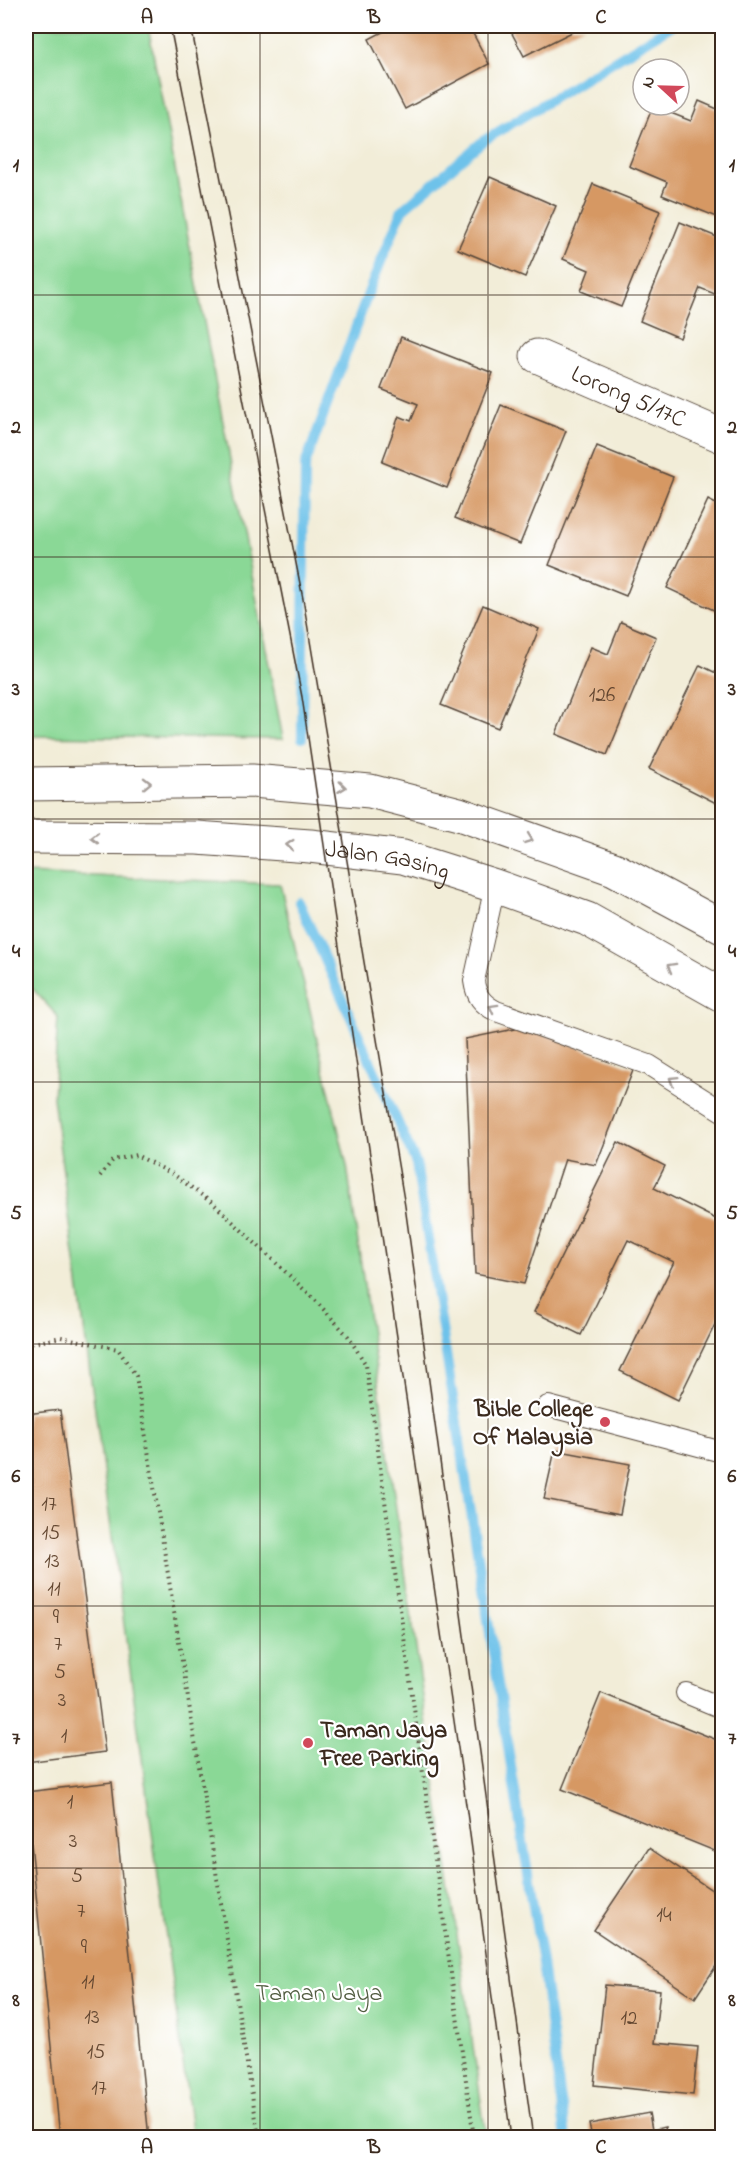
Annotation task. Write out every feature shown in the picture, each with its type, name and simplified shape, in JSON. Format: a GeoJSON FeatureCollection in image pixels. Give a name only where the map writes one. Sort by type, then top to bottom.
{"type":"FeatureCollection","features":[{"type":"Feature","properties":{"kind":"main road","name":"Lorong 5/17C"},"geometry":{"type":"LineString","coordinates":[[537,356],[723,436]]}},
{"type":"Feature","properties":{"kind":"main road"},"geometry":{"type":"LineString","coordinates":[[26,784],[252,781],[370,791],[459,814],[614,869],[723,927]]}},
{"type":"Feature","properties":{"kind":"main road","name":"Jalan Gasing"},"geometry":{"type":"LineString","coordinates":[[26,837],[197,838],[310,846],[403,857],[495,886],[587,919],[723,995]]}},
{"type":"Feature","properties":{"kind":"lane"},"geometry":{"type":"LineString","coordinates":[[495,886],[474,981],[476,993],[481,1001],[496,1011],[649,1065],[723,1111]]}},
{"type":"Feature","properties":{"kind":"lane"},"geometry":{"type":"LineString","coordinates":[[548,1406],[723,1452]]}},
{"type":"Feature","properties":{"kind":"lane"},"geometry":{"type":"LineString","coordinates":[[686,1693],[723,1708]]}},
{"type":"Feature","properties":{"kind":"path"},"geometry":{"type":"LineString","coordinates":[[100,1176],[113,1160],[136,1155],[173,1174],[214,1205],[314,1299],[348,1336],[366,1365],[474,2138]]}},
{"type":"Feature","properties":{"kind":"path"},"geometry":{"type":"LineString","coordinates":[[26,1345],[61,1337],[118,1349],[136,1376],[260,2138]]}},
{"type":"Feature","properties":{"kind":"green space"},"geometry":{"type":"Polygon","coordinates":[[[26,26],[148,26],[283,739],[26,736],[26,26]]]}},
{"type":"Feature","properties":{"kind":"green space","name":"Taman Jaya"},"geometry":{"type":"Polygon","coordinates":[[[26,873],[280,884],[347,1166],[486,2137],[193,2137],[53,1098],[58,1017],[33,989],[26,986],[26,873]]]}},
{"type":"Feature","properties":{"kind":"building"},"geometry":{"type":"Polygon","coordinates":[[[394,26],[469,26],[489,64],[405,109],[369,39],[394,26]]]}},
{"type":"Feature","properties":{"kind":"building"},"geometry":{"type":"Polygon","coordinates":[[[508,26],[584,26],[524,56],[508,26]]]}},
{"type":"Feature","properties":{"kind":"building"},"geometry":{"type":"Polygon","coordinates":[[[699,101],[722,111],[722,219],[662,195],[667,182],[629,166],[649,117],[681,117],[691,121],[699,101]]]}},
{"type":"Feature","properties":{"kind":"building"},"geometry":{"type":"Polygon","coordinates":[[[490,177],[556,206],[525,277],[458,249],[490,177]]]}},
{"type":"Feature","properties":{"kind":"building"},"geometry":{"type":"Polygon","coordinates":[[[593,184],[660,211],[621,307],[581,291],[589,270],[563,259],[593,184]]]}},
{"type":"Feature","properties":{"kind":"building"},"geometry":{"type":"Polygon","coordinates":[[[680,222],[722,239],[722,297],[700,288],[680,338],[640,321],[680,222]]]}},
{"type":"Feature","properties":{"kind":"building"},"geometry":{"type":"Polygon","coordinates":[[[401,337],[493,373],[447,488],[382,462],[399,416],[411,421],[418,404],[381,389],[401,337]]]}},
{"type":"Feature","properties":{"kind":"building"},"geometry":{"type":"Polygon","coordinates":[[[501,405],[566,431],[520,544],[455,518],[501,405]]]}},
{"type":"Feature","properties":{"kind":"building"},"geometry":{"type":"Polygon","coordinates":[[[597,446],[673,477],[626,596],[549,565],[597,446]]]}},
{"type":"Feature","properties":{"kind":"building"},"geometry":{"type":"Polygon","coordinates":[[[708,500],[722,507],[722,607],[720,613],[667,588],[708,500]]]}},
{"type":"Feature","properties":{"kind":"building"},"geometry":{"type":"Polygon","coordinates":[[[483,605],[539,629],[498,728],[441,705],[483,605]]]}},
{"type":"Feature","properties":{"kind":"building"},"geometry":{"type":"Polygon","coordinates":[[[621,622],[656,637],[607,755],[556,734],[591,647],[608,654],[621,622]]]}},
{"type":"Feature","properties":{"kind":"building"},"geometry":{"type":"Polygon","coordinates":[[[700,665],[722,676],[722,806],[649,769],[700,665]]]}},
{"type":"Feature","properties":{"kind":"building"},"geometry":{"type":"Polygon","coordinates":[[[525,1027],[634,1068],[596,1165],[565,1159],[524,1284],[475,1274],[465,1039],[525,1027]]]}},
{"type":"Feature","properties":{"kind":"building"},"geometry":{"type":"Polygon","coordinates":[[[618,1142],[665,1166],[654,1188],[722,1222],[722,1310],[678,1400],[620,1371],[674,1262],[628,1240],[581,1335],[534,1312],[618,1142]]]}},
{"type":"Feature","properties":{"kind":"building"},"geometry":{"type":"Polygon","coordinates":[[[60,1410],[105,1752],[26,1762],[26,1414],[60,1410]]]}},
{"type":"Feature","properties":{"kind":"building"},"geometry":{"type":"Polygon","coordinates":[[[555,1450],[630,1464],[620,1514],[544,1499],[555,1450]]]}},
{"type":"Feature","properties":{"kind":"building"},"geometry":{"type":"Polygon","coordinates":[[[601,1693],[722,1742],[722,1854],[562,1789],[601,1693]]]}},
{"type":"Feature","properties":{"kind":"building"},"geometry":{"type":"Polygon","coordinates":[[[112,1782],[149,2138],[60,2138],[26,1792],[112,1782]]]}},
{"type":"Feature","properties":{"kind":"building"},"geometry":{"type":"Polygon","coordinates":[[[649,1848],[722,1897],[722,1957],[695,1998],[594,1930],[649,1848]]]}},
{"type":"Feature","properties":{"kind":"building"},"geometry":{"type":"Polygon","coordinates":[[[605,1985],[660,1990],[654,2043],[698,2047],[693,2095],[594,2085],[605,1985]]]}},
{"type":"Feature","properties":{"kind":"building"},"geometry":{"type":"Polygon","coordinates":[[[649,2113],[652,2130],[665,2127],[667,2138],[592,2138],[589,2124],[649,2113]]]}},
{"type":"Feature","properties":{"kind":"waterway"},"geometry":{"type":"LineString","coordinates":[[302,738],[305,465],[369,291],[402,210],[483,141],[671,26]]}},
{"type":"Feature","properties":{"kind":"waterway"},"geometry":{"type":"LineString","coordinates":[[299,902],[416,1163],[542,1963],[566,2138]]}},
{"type":"Feature","properties":{"kind":"tram line"},"geometry":{"type":"LineString","coordinates":[[170,26],[302,697],[461,1768],[511,2138]]}},
{"type":"Feature","properties":{"kind":"tram line"},"geometry":{"type":"LineString","coordinates":[[191,26],[303,599],[405,1206],[533,2138]]}},
{"type":"Feature","properties":{"kind":"place","name":"Bible College Of Malaysia"},"geometry":{"type":"Point","coordinates":[605,1422]}},
{"type":"Feature","properties":{"kind":"place","name":"Taman Jaya Free Parking"},"geometry":{"type":"Point","coordinates":[308,1743]}}]}
